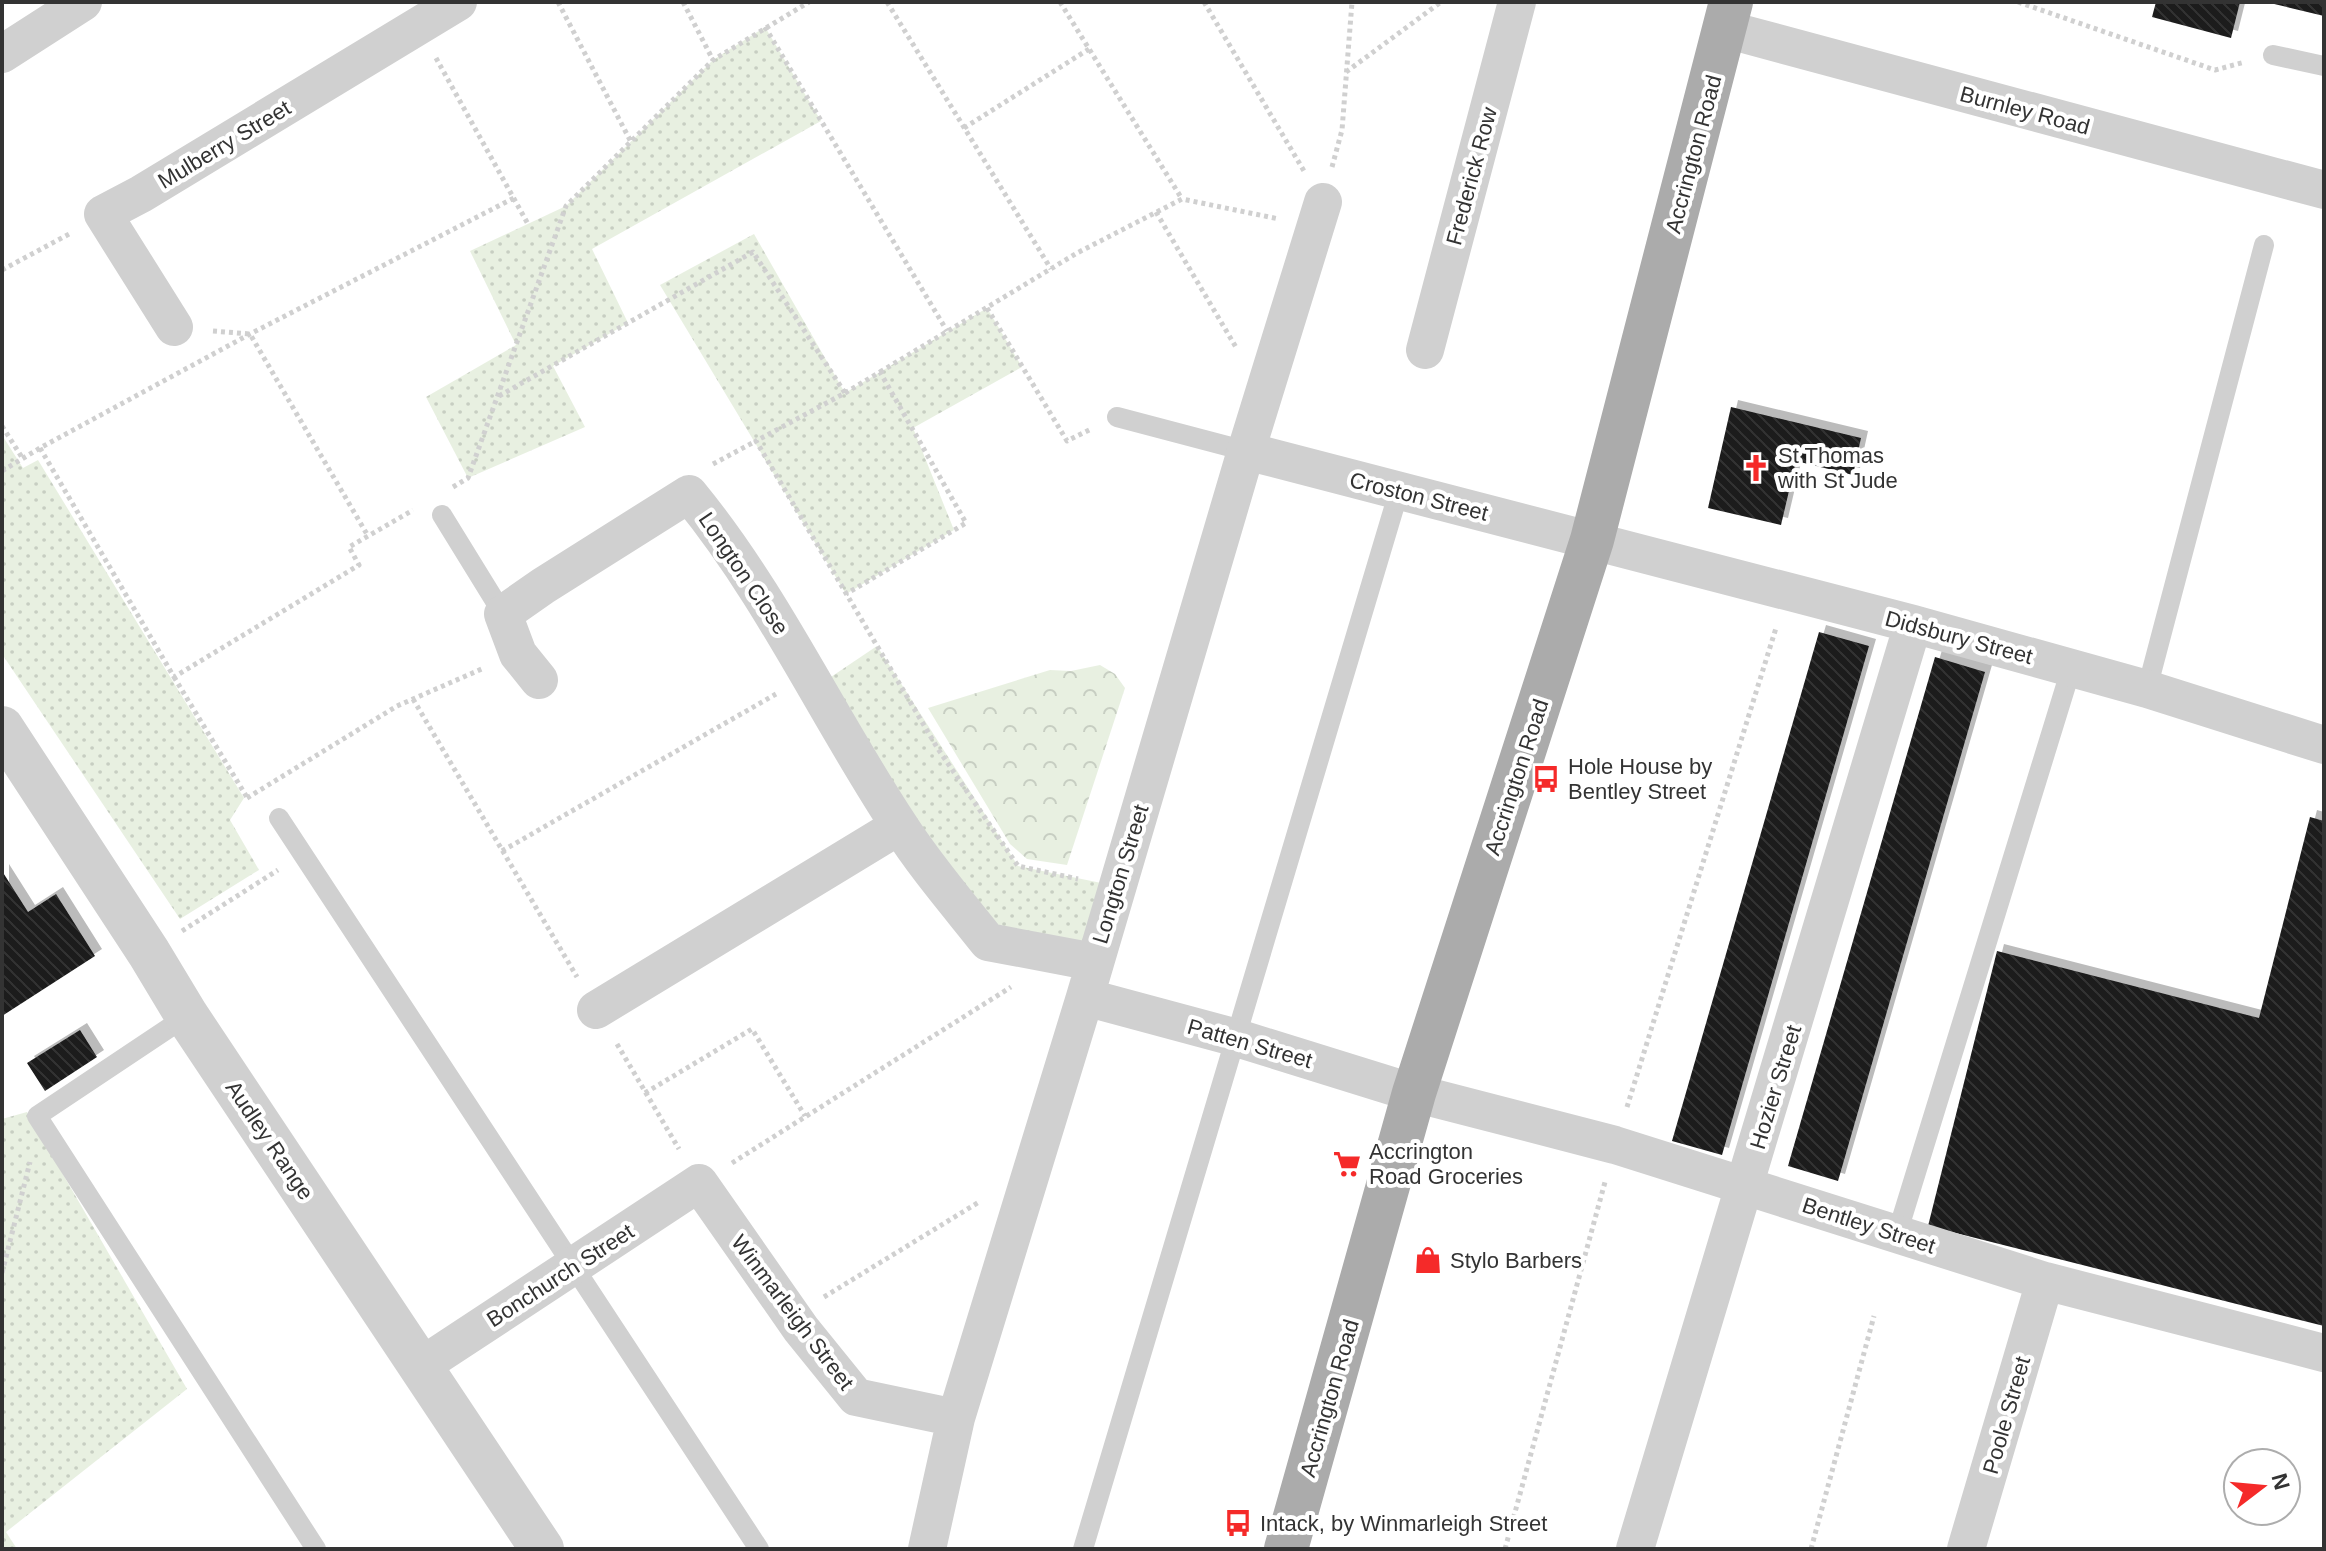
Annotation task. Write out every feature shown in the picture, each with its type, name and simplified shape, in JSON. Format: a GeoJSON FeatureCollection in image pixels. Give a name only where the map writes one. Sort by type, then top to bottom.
{"type":"FeatureCollection","features":[{"type":"Feature","properties":{"kind":"main road","name":"Accrington Road"},"geometry":{"type":"LineString","coordinates":[[1286,1549],[1414,1093],[1592,540],[1728,16]]}},
{"type":"Feature","properties":{"kind":"street"},"geometry":{"type":"LineString","coordinates":[[2,54],[83,2]]}},
{"type":"Feature","properties":{"kind":"street","name":"Mulberry Street"},"geometry":{"type":"LineString","coordinates":[[103,214],[150,189],[458,2]]}},
{"type":"Feature","properties":{"kind":"street","name":"Frederick Row"},"geometry":{"type":"LineString","coordinates":[[1425,350],[1517,2]]}},
{"type":"Feature","properties":{"kind":"street","name":"Burnley Road"},"geometry":{"type":"LineString","coordinates":[[1728,16],[2324,190]]}},
{"type":"Feature","properties":{"kind":"street"},"geometry":{"type":"LineString","coordinates":[[103,214],[174,327]]}},
{"type":"Feature","properties":{"kind":"street","name":"Longton Street"},"geometry":{"type":"LineString","coordinates":[[927,1549],[956,1418],[1079,972],[1116,886],[1319,214]]}},
{"type":"Feature","properties":{"kind":"street","name":"Croston Street"},"geometry":{"type":"LineString","coordinates":[[1246,451],[1592,540]]}},
{"type":"Feature","properties":{"kind":"street","name":"Longton Close"},"geometry":{"type":"LineString","coordinates":[[503,614],[689,494],[713,524],[809,675],[899,826],[988,942],[1079,972]]}},
{"type":"Feature","properties":{"kind":"street","name":"Didsbury Street"},"geometry":{"type":"LineString","coordinates":[[1592,540],[2147,689],[2324,745]]}},
{"type":"Feature","properties":{"kind":"street"},"geometry":{"type":"LineString","coordinates":[[503,614],[528,667]]}},
{"type":"Feature","properties":{"kind":"street","name":"Hozier Street"},"geometry":{"type":"LineString","coordinates":[[1635,1549],[1913,624]]}},
{"type":"Feature","properties":{"kind":"street","name":"Audley Range"},"geometry":{"type":"LineString","coordinates":[[2,728],[187,1016],[542,1549]]}},
{"type":"Feature","properties":{"kind":"street"},"geometry":{"type":"LineString","coordinates":[[596,1010],[899,826]]}},
{"type":"Feature","properties":{"kind":"street","name":"Patten Street"},"geometry":{"type":"LineString","coordinates":[[1079,972],[1237,1038],[1414,1093]]}},
{"type":"Feature","properties":{"kind":"street","name":"Bentley Street"},"geometry":{"type":"LineString","coordinates":[[1414,1093],[1615,1145],[2045,1281],[2324,1353]]}},
{"type":"Feature","properties":{"kind":"street","name":"Bonchurch Street"},"geometry":{"type":"LineString","coordinates":[[421,1366],[699,1183]]}},
{"type":"Feature","properties":{"kind":"street","name":"Winmarleigh Street"},"geometry":{"type":"LineString","coordinates":[[699,1183],[793,1317],[856,1397],[956,1418]]}},
{"type":"Feature","properties":{"kind":"street","name":"Poole Street"},"geometry":{"type":"LineString","coordinates":[[1966,1549],[2045,1281]]}},
{"type":"Feature","properties":{"kind":"lane"},"geometry":{"type":"LineString","coordinates":[[2273,55],[2324,66]]}},
{"type":"Feature","properties":{"kind":"lane"},"geometry":{"type":"LineString","coordinates":[[2147,689],[2264,245]]}},
{"type":"Feature","properties":{"kind":"lane"},"geometry":{"type":"LineString","coordinates":[[1117,417],[1246,451]]}},
{"type":"Feature","properties":{"kind":"lane"},"geometry":{"type":"LineString","coordinates":[[1083,1549],[1399,491]]}},
{"type":"Feature","properties":{"kind":"lane"},"geometry":{"type":"LineString","coordinates":[[442,515],[503,614]]}},
{"type":"Feature","properties":{"kind":"lane"},"geometry":{"type":"LineString","coordinates":[[1897,1234],[2071,669]]}},
{"type":"Feature","properties":{"kind":"lane"},"geometry":{"type":"LineString","coordinates":[[279,818],[759,1549]]}},
{"type":"Feature","properties":{"kind":"lane"},"geometry":{"type":"LineString","coordinates":[[187,1016],[37,1116],[316,1549]]}},
{"type":"Feature","properties":{"kind":"path"},"geometry":{"type":"LineString","coordinates":[[558,2],[631,142]]}},
{"type":"Feature","properties":{"kind":"path"},"geometry":{"type":"LineString","coordinates":[[683,2],[713,60]]}},
{"type":"Feature","properties":{"kind":"path"},"geometry":{"type":"LineString","coordinates":[[445,491],[468,478],[566,206],[713,60],[809,2]]}},
{"type":"Feature","properties":{"kind":"path"},"geometry":{"type":"LineString","coordinates":[[887,2],[1051,269]]}},
{"type":"Feature","properties":{"kind":"path"},"geometry":{"type":"LineString","coordinates":[[1060,2],[1182,199]]}},
{"type":"Feature","properties":{"kind":"path"},"geometry":{"type":"LineString","coordinates":[[1204,2],[1319,214]]}},
{"type":"Feature","properties":{"kind":"path"},"geometry":{"type":"LineString","coordinates":[[1319,214],[1342,130],[1352,2]]}},
{"type":"Feature","properties":{"kind":"path"},"geometry":{"type":"LineString","coordinates":[[1346,72],[1441,2]]}},
{"type":"Feature","properties":{"kind":"path"},"geometry":{"type":"LineString","coordinates":[[2018,2],[2215,70],[2273,55]]}},
{"type":"Feature","properties":{"kind":"path"},"geometry":{"type":"LineString","coordinates":[[418,26],[528,224]]}},
{"type":"Feature","properties":{"kind":"path"},"geometry":{"type":"LineString","coordinates":[[765,27],[947,331]]}},
{"type":"Feature","properties":{"kind":"path"},"geometry":{"type":"LineString","coordinates":[[964,128],[1089,49]]}},
{"type":"Feature","properties":{"kind":"path"},"geometry":{"type":"LineString","coordinates":[[2,471],[250,334],[514,198]]}},
{"type":"Feature","properties":{"kind":"path"},"geometry":{"type":"LineString","coordinates":[[706,468],[845,393],[1051,269],[1182,199],[1319,214]]}},
{"type":"Feature","properties":{"kind":"path"},"geometry":{"type":"LineString","coordinates":[[1156,212],[1263,394]]}},
{"type":"Feature","properties":{"kind":"path"},"geometry":{"type":"LineString","coordinates":[[2,270],[103,214]]}},
{"type":"Feature","properties":{"kind":"path"},"geometry":{"type":"LineString","coordinates":[[498,397],[753,252],[845,393]]}},
{"type":"Feature","properties":{"kind":"path"},"geometry":{"type":"LineString","coordinates":[[987,308],[1067,441],[1117,417]]}},
{"type":"Feature","properties":{"kind":"path"},"geometry":{"type":"LineString","coordinates":[[174,327],[250,334]]}},
{"type":"Feature","properties":{"kind":"path"},"geometry":{"type":"LineString","coordinates":[[250,334],[368,536]]}},
{"type":"Feature","properties":{"kind":"path"},"geometry":{"type":"LineString","coordinates":[[846,594],[966,523],[880,372]]}},
{"type":"Feature","properties":{"kind":"path"},"geometry":{"type":"LineString","coordinates":[[2,426],[23,459]]}},
{"type":"Feature","properties":{"kind":"path"},"geometry":{"type":"LineString","coordinates":[[756,441],[938,749],[1018,866],[1116,886]]}},
{"type":"Feature","properties":{"kind":"path"},"geometry":{"type":"LineString","coordinates":[[40,448],[247,798],[279,818]]}},
{"type":"Feature","properties":{"kind":"path"},"geometry":{"type":"LineString","coordinates":[[174,677],[359,565],[349,547],[421,505]]}},
{"type":"Feature","properties":{"kind":"path"},"geometry":{"type":"LineString","coordinates":[[1505,1549],[1615,1145],[1787,592]]}},
{"type":"Feature","properties":{"kind":"path"},"geometry":{"type":"LineString","coordinates":[[247,798],[397,706],[528,667]]}},
{"type":"Feature","properties":{"kind":"path"},"geometry":{"type":"LineString","coordinates":[[502,851],[809,675]]}},
{"type":"Feature","properties":{"kind":"path"},"geometry":{"type":"LineString","coordinates":[[413,699],[699,1183],[805,1116],[1079,972]]}},
{"type":"Feature","properties":{"kind":"path"},"geometry":{"type":"LineString","coordinates":[[149,953],[302,854]]}},
{"type":"Feature","properties":{"kind":"path"},"geometry":{"type":"LineString","coordinates":[[645,1093],[752,1029],[805,1116]]}},
{"type":"Feature","properties":{"kind":"path"},"geometry":{"type":"LineString","coordinates":[[2,1273],[30,1160],[37,1116]]}},
{"type":"Feature","properties":{"kind":"path"},"geometry":{"type":"LineString","coordinates":[[793,1317],[979,1202]]}},
{"type":"Feature","properties":{"kind":"path"},"geometry":{"type":"LineString","coordinates":[[1811,1549],[1874,1316]]}},
{"type":"Feature","properties":{"kind":"green space"},"geometry":{"type":"Polygon","coordinates":[[[765,27],[821,121],[592,249],[628,323],[553,366],[585,427],[468,478],[426,397],[516,345],[470,251],[566,206],[713,60],[765,27]]]}},
{"type":"Feature","properties":{"kind":"green space"},"geometry":{"type":"Polygon","coordinates":[[[754,234],[845,393],[987,308],[1022,367],[913,428],[954,530],[846,594],[660,285],[754,234]]]}},
{"type":"Feature","properties":{"kind":"green space"},"geometry":{"type":"Polygon","coordinates":[[[2,435],[23,468],[38,460],[244,798],[230,820],[259,870],[180,919],[2,654],[2,435]]]}},
{"type":"Feature","properties":{"kind":"green space"},"geometry":{"type":"Polygon","coordinates":[[[877,646],[1018,866],[1116,886],[1094,962],[988,942],[816,687],[877,646]]]}},
{"type":"Feature","properties":{"kind":"green space"},"geometry":{"type":"Polygon","coordinates":[[[1100,665],[1115,674],[1125,688],[1067,865],[1027,859],[1010,844],[928,708],[1050,670],[1071,671],[1100,665]]]}},
{"type":"Feature","properties":{"kind":"green space"},"geometry":{"type":"Polygon","coordinates":[[[27,1112],[187,1389],[6,1532],[17,1549],[2,1549],[2,1119],[27,1112]]]}},
{"type":"Feature","properties":{"kind":"building"},"geometry":{"type":"Polygon","coordinates":[[[2156,2],[2240,2],[2231,38],[2152,17],[2156,2]]]}},
{"type":"Feature","properties":{"kind":"building"},"geometry":{"type":"Polygon","coordinates":[[[2324,2],[2324,16],[2270,3],[2324,2]]]}},
{"type":"Feature","properties":{"kind":"building","name":"St Thomas with St Jude"},"geometry":{"type":"Polygon","coordinates":[[[1731,407],[1861,438],[1853,475],[1796,461],[1781,525],[1708,508],[1731,407]]]}},
{"type":"Feature","properties":{"kind":"building"},"geometry":{"type":"Polygon","coordinates":[[[1819,632],[1869,646],[1722,1155],[1672,1141],[1819,632]]]}},
{"type":"Feature","properties":{"kind":"building"},"geometry":{"type":"Polygon","coordinates":[[[1935,657],[1985,672],[1838,1181],[1788,1166],[1935,657]]]}},
{"type":"Feature","properties":{"kind":"building"},"geometry":{"type":"Polygon","coordinates":[[[2310,817],[2324,821],[2324,1326],[1928,1226],[1997,951],[2259,1018],[2310,817]]]}},
{"type":"Feature","properties":{"kind":"building"},"geometry":{"type":"Polygon","coordinates":[[[2,871],[28,912],[56,894],[95,956],[2,1016],[2,871]]]}},
{"type":"Feature","properties":{"kind":"building"},"geometry":{"type":"Polygon","coordinates":[[[80,1030],[97,1057],[45,1091],[27,1063],[80,1030]]]}},
{"type":"Feature","properties":{"kind":"place","name":"St Thomas with St Jude"},"geometry":{"type":"Point","coordinates":[1756,468]}},
{"type":"Feature","properties":{"kind":"place","name":"Hole House by Bentley Street"},"geometry":{"type":"Point","coordinates":[1546,779]}},
{"type":"Feature","properties":{"kind":"place","name":"Accrington Road Groceries"},"geometry":{"type":"Point","coordinates":[1347,1164]}},
{"type":"Feature","properties":{"kind":"place","name":"Stylo Barbers"},"geometry":{"type":"Point","coordinates":[1428,1260]}},
{"type":"Feature","properties":{"kind":"place","name":"Intack, by Winmarleigh Street"},"geometry":{"type":"Point","coordinates":[1238,1523]}}]}
